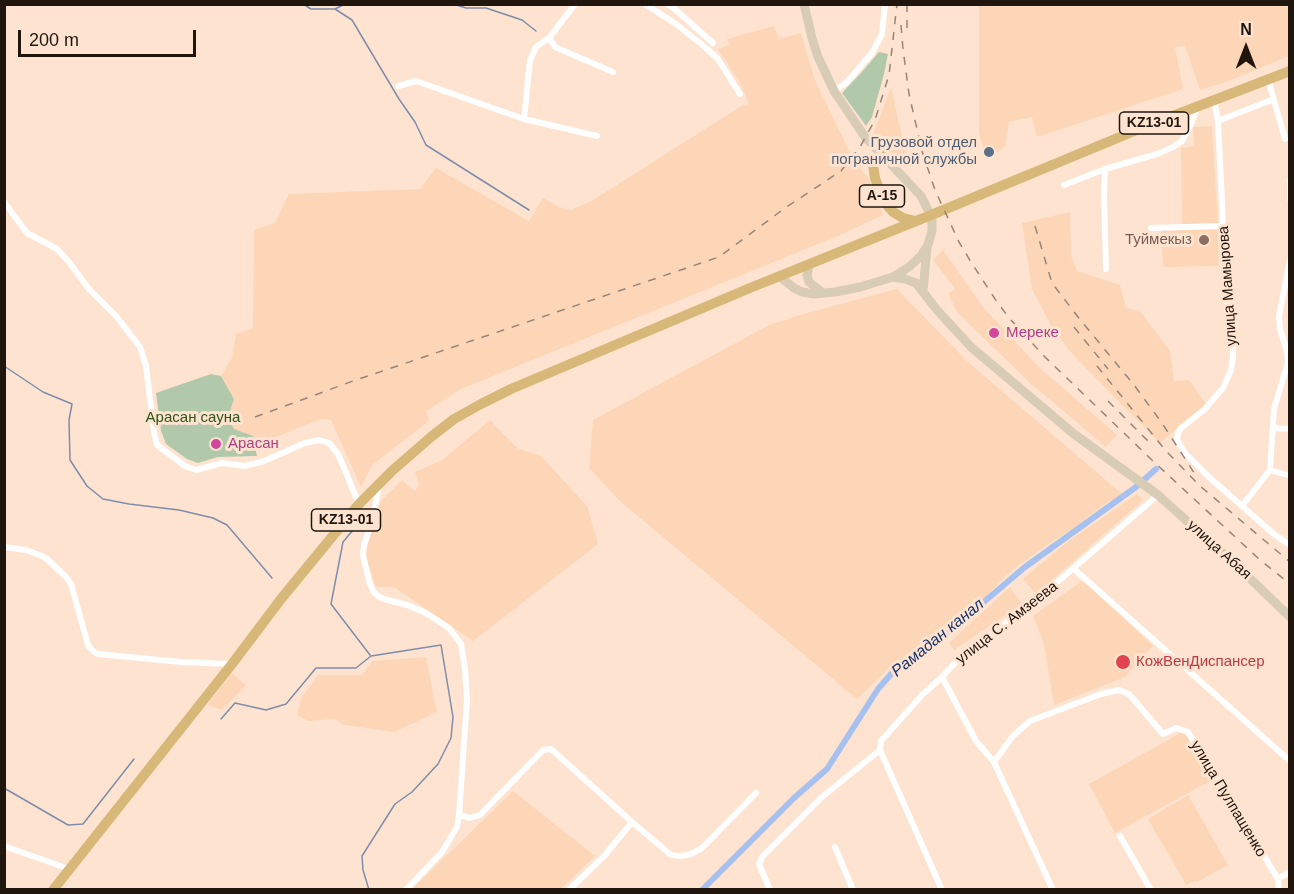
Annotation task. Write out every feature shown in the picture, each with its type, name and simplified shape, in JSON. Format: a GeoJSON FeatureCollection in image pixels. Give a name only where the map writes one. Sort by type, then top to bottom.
{"type":"FeatureCollection","features":[{"type":"Feature","properties":{"kind":"highway","name":"KZ13-01"},"geometry":{"type":"LineString","coordinates":[[53,890],[281,599],[359,504],[393,470],[454,419],[481,404],[595,353],[779,276],[1214,99],[1290,71]]}},
{"type":"Feature","properties":{"kind":"highway","name":"A-15"},"geometry":{"type":"LineString","coordinates":[[882,155],[873,165],[879,189],[893,212],[903,218],[917,221]]}},
{"type":"Feature","properties":{"kind":"main road"},"geometry":{"type":"LineString","coordinates":[[804,4],[818,57],[834,91],[865,137],[928,206],[932,218],[932,231],[927,248],[923,291]]}},
{"type":"Feature","properties":{"kind":"main road"},"geometry":{"type":"LineString","coordinates":[[779,276],[794,288],[814,294],[860,287],[892,277],[909,267],[927,248]]}},
{"type":"Feature","properties":{"kind":"main road"},"geometry":{"type":"LineString","coordinates":[[808,265],[809,282],[823,293]]}},
{"type":"Feature","properties":{"kind":"main road"},"geometry":{"type":"LineString","coordinates":[[892,277],[916,283],[923,291]]}},
{"type":"Feature","properties":{"kind":"main road","name":"улица Абая"},"geometry":{"type":"LineString","coordinates":[[923,291],[971,348],[1074,434],[1158,495],[1290,617]]}},
{"type":"Feature","properties":{"kind":"street"},"geometry":{"type":"LineString","coordinates":[[524,119],[530,60],[536,47],[549,38],[575,4]]}},
{"type":"Feature","properties":{"kind":"street"},"geometry":{"type":"LineString","coordinates":[[645,4],[676,24],[718,58],[740,94]]}},
{"type":"Feature","properties":{"kind":"street"},"geometry":{"type":"LineString","coordinates":[[668,4],[714,43]]}},
{"type":"Feature","properties":{"kind":"street"},"geometry":{"type":"LineString","coordinates":[[834,91],[847,82],[872,53],[882,34],[885,4]]}},
{"type":"Feature","properties":{"kind":"street"},"geometry":{"type":"LineString","coordinates":[[549,38],[555,47],[613,72]]}},
{"type":"Feature","properties":{"kind":"street"},"geometry":{"type":"LineString","coordinates":[[1268,79],[1284,139]]}},
{"type":"Feature","properties":{"kind":"street"},"geometry":{"type":"LineString","coordinates":[[398,86],[416,81],[524,119],[597,136]]}},
{"type":"Feature","properties":{"kind":"street","name":"улица Мамырова"},"geometry":{"type":"LineString","coordinates":[[1214,99],[1218,122],[1227,307],[1233,334],[1231,370],[1223,388],[1205,409],[1181,428],[1177,440],[1185,453],[1242,506],[1290,545]]}},
{"type":"Feature","properties":{"kind":"street"},"geometry":{"type":"LineString","coordinates":[[1218,122],[1274,99]]}},
{"type":"Feature","properties":{"kind":"street"},"geometry":{"type":"LineString","coordinates":[[1064,185],[1173,147],[1182,141],[1197,106]]}},
{"type":"Feature","properties":{"kind":"street"},"geometry":{"type":"LineString","coordinates":[[1106,169],[1104,196],[1106,269]]}},
{"type":"Feature","properties":{"kind":"street"},"geometry":{"type":"LineString","coordinates":[[1290,180],[1290,199]]}},
{"type":"Feature","properties":{"kind":"street"},"geometry":{"type":"LineString","coordinates":[[4,202],[27,233],[57,249],[140,347],[146,366],[157,445],[184,466],[196,470],[222,463],[244,465],[264,461],[305,442],[319,440],[329,442],[338,454],[359,504]]}},
{"type":"Feature","properties":{"kind":"street"},"geometry":{"type":"LineString","coordinates":[[1151,228],[1223,226]]}},
{"type":"Feature","properties":{"kind":"street"},"geometry":{"type":"LineString","coordinates":[[1242,506],[1270,470],[1278,394],[1286,381],[1288,357],[1286,334],[1279,325],[1279,316],[1290,260]]}},
{"type":"Feature","properties":{"kind":"street"},"geometry":{"type":"LineString","coordinates":[[1273,428],[1290,429]]}},
{"type":"Feature","properties":{"kind":"street"},"geometry":{"type":"LineString","coordinates":[[1270,470],[1290,476]]}},
{"type":"Feature","properties":{"kind":"street"},"geometry":{"type":"LineString","coordinates":[[379,484],[371,525],[363,545],[363,555],[373,591],[384,599],[424,612],[449,628],[461,644],[465,669],[467,700],[457,827],[441,852],[406,890]]}},
{"type":"Feature","properties":{"kind":"street","name":"улица С. Амзеева"},"geometry":{"type":"LineString","coordinates":[[770,890],[759,864],[762,857],[822,797],[880,750],[880,741],[966,651],[1026,609],[1158,495]]}},
{"type":"Feature","properties":{"kind":"street"},"geometry":{"type":"LineString","coordinates":[[4,547],[26,550],[48,559],[66,578],[71,584],[88,645],[98,654],[181,662],[232,664]]}},
{"type":"Feature","properties":{"kind":"street"},"geometry":{"type":"LineString","coordinates":[[1074,569],[1290,761]]}},
{"type":"Feature","properties":{"kind":"street"},"geometry":{"type":"LineString","coordinates":[[942,677],[976,741],[994,762],[1053,890]]}},
{"type":"Feature","properties":{"kind":"street","name":"улица Пулпащенко"},"geometry":{"type":"LineString","coordinates":[[994,762],[1013,736],[1030,721],[1101,694],[1119,690],[1129,693],[1163,734],[1176,728],[1188,732],[1278,879],[1279,890]]}},
{"type":"Feature","properties":{"kind":"street"},"geometry":{"type":"LineString","coordinates":[[459,815],[470,818],[480,815],[543,750],[551,749],[671,855],[692,854],[702,848],[756,793]]}},
{"type":"Feature","properties":{"kind":"street"},"geometry":{"type":"LineString","coordinates":[[880,750],[942,890]]}},
{"type":"Feature","properties":{"kind":"street"},"geometry":{"type":"LineString","coordinates":[[569,890],[605,855],[633,822]]}},
{"type":"Feature","properties":{"kind":"street"},"geometry":{"type":"LineString","coordinates":[[1120,836],[1151,890]]}},
{"type":"Feature","properties":{"kind":"street"},"geometry":{"type":"LineString","coordinates":[[4,846],[69,869]]}},
{"type":"Feature","properties":{"kind":"street"},"geometry":{"type":"LineString","coordinates":[[835,847],[853,890]]}},
{"type":"Feature","properties":{"kind":"street"},"geometry":{"type":"LineString","coordinates":[[1278,879],[1290,872]]}},
{"type":"Feature","properties":{"kind":"shaded area"},"geometry":{"type":"Polygon","coordinates":[[[979,5],[1289,5],[1289,56],[1200,90],[1185,46],[1175,47],[1183,89],[1037,137],[1032,117],[1009,122],[1005,147],[986,159],[979,133],[979,5]]]}},
{"type":"Feature","properties":{"kind":"shaded area"},"geometry":{"type":"Polygon","coordinates":[[[774,26],[779,39],[801,33],[815,80],[853,159],[869,179],[883,215],[838,236],[461,389],[426,411],[429,421],[372,465],[361,487],[331,420],[321,419],[255,445],[252,436],[234,429],[228,418],[234,399],[221,376],[232,358],[236,334],[253,328],[254,230],[275,223],[289,194],[420,189],[436,168],[529,221],[543,198],[559,207],[571,210],[593,200],[743,105],[749,104],[740,83],[718,49],[729,45],[727,39],[774,26]]]}},
{"type":"Feature","properties":{"kind":"shaded area"},"geometry":{"type":"Polygon","coordinates":[[[891,87],[907,159],[905,168],[873,135],[891,87]]]}},
{"type":"Feature","properties":{"kind":"shaded area"},"geometry":{"type":"Polygon","coordinates":[[[1212,126],[1218,226],[1182,226],[1181,148],[1194,146],[1193,127],[1212,126]]]}},
{"type":"Feature","properties":{"kind":"shaded area"},"geometry":{"type":"Polygon","coordinates":[[[1070,212],[1071,255],[1077,271],[1120,285],[1126,308],[1140,311],[1170,351],[1174,381],[1189,380],[1206,404],[1160,443],[1073,355],[1054,331],[1032,289],[1022,223],[1070,212]]]}},
{"type":"Feature","properties":{"kind":"shaded area"},"geometry":{"type":"Polygon","coordinates":[[[1161,229],[1218,229],[1219,266],[1163,267],[1161,229]]]}},
{"type":"Feature","properties":{"kind":"shaded area"},"geometry":{"type":"Polygon","coordinates":[[[943,250],[983,307],[1039,367],[1117,435],[1106,447],[1029,382],[958,313],[949,293],[955,289],[933,260],[943,250]]]}},
{"type":"Feature","properties":{"kind":"shaded area"},"geometry":{"type":"Polygon","coordinates":[[[897,289],[968,362],[1122,494],[1012,570],[978,604],[924,641],[910,656],[890,667],[857,699],[621,502],[589,468],[593,420],[769,325],[897,289]]]}},
{"type":"Feature","properties":{"kind":"shaded area"},"geometry":{"type":"Polygon","coordinates":[[[490,420],[517,448],[541,456],[587,506],[598,544],[473,641],[394,587],[376,587],[365,554],[380,502],[402,480],[415,491],[419,485],[415,472],[442,460],[490,420]]]}},
{"type":"Feature","properties":{"kind":"shaded area"},"geometry":{"type":"Polygon","coordinates":[[[1137,494],[1143,500],[1036,594],[1023,579],[1067,542],[1137,494]]]}},
{"type":"Feature","properties":{"kind":"shaded area","name":"КожВенДиспансер"},"geometry":{"type":"Polygon","coordinates":[[[1083,580],[1153,646],[1125,677],[1054,705],[1044,644],[1033,616],[1083,580]]]}},
{"type":"Feature","properties":{"kind":"shaded area"},"geometry":{"type":"Polygon","coordinates":[[[1010,587],[1022,604],[954,650],[949,643],[1010,587]]]}},
{"type":"Feature","properties":{"kind":"shaded area"},"geometry":{"type":"Polygon","coordinates":[[[426,657],[437,712],[394,732],[344,725],[335,719],[308,721],[297,715],[301,698],[318,675],[362,675],[372,661],[426,657]]]}},
{"type":"Feature","properties":{"kind":"shaded area"},"geometry":{"type":"Polygon","coordinates":[[[232,673],[246,685],[222,710],[207,705],[232,673]]]}},
{"type":"Feature","properties":{"kind":"shaded area"},"geometry":{"type":"Polygon","coordinates":[[[1184,731],[1210,781],[1115,833],[1089,784],[1184,731]]]}},
{"type":"Feature","properties":{"kind":"shaded area"},"geometry":{"type":"Polygon","coordinates":[[[513,791],[595,856],[561,889],[412,889],[513,791]]]}},
{"type":"Feature","properties":{"kind":"shaded area"},"geometry":{"type":"Polygon","coordinates":[[[1188,795],[1228,865],[1197,882],[1186,885],[1148,819],[1188,795]]]}},
{"type":"Feature","properties":{"kind":"green space"},"geometry":{"type":"Polygon","coordinates":[[[879,52],[888,54],[872,117],[866,126],[842,93],[879,52]]]}},
{"type":"Feature","properties":{"kind":"green space","name":"Арасан сауна"},"geometry":{"type":"Polygon","coordinates":[[[211,374],[221,376],[234,399],[228,418],[234,429],[253,436],[257,456],[218,457],[198,463],[187,459],[166,444],[161,431],[156,393],[211,374]]]}},
{"type":"Feature","properties":{"kind":"waterway"},"geometry":{"type":"LineString","coordinates":[[303,4],[311,9],[335,9],[345,4]]}},
{"type":"Feature","properties":{"kind":"waterway"},"geometry":{"type":"LineString","coordinates":[[453,4],[466,8],[486,8],[522,20],[536,31]]}},
{"type":"Feature","properties":{"kind":"waterway"},"geometry":{"type":"LineString","coordinates":[[335,9],[352,20],[415,122],[426,145],[529,210]]}},
{"type":"Feature","properties":{"kind":"waterway"},"geometry":{"type":"LineString","coordinates":[[4,366],[43,392],[72,404],[69,420],[70,460],[87,486],[103,499],[179,510],[213,518],[227,525],[272,578]]}},
{"type":"Feature","properties":{"kind":"waterway","name":"Рамадан канал"},"geometry":{"type":"LineString","coordinates":[[702,890],[794,798],[827,769],[878,689],[892,673],[919,657],[1025,567],[1136,487],[1156,469]]}},
{"type":"Feature","properties":{"kind":"waterway"},"geometry":{"type":"LineString","coordinates":[[363,518],[343,542],[331,604],[370,655]]}},
{"type":"Feature","properties":{"kind":"waterway"},"geometry":{"type":"LineString","coordinates":[[221,719],[235,703],[266,710],[286,704],[316,668],[356,668],[371,656],[441,645],[453,717],[451,738],[438,764],[412,792],[395,804],[362,856],[363,870],[369,890]]}},
{"type":"Feature","properties":{"kind":"waterway"},"geometry":{"type":"LineString","coordinates":[[4,788],[68,825],[83,824],[134,759]]}},
{"type":"Feature","properties":{"kind":"railway"},"geometry":{"type":"LineString","coordinates":[[255,417],[353,381],[719,257],[785,208],[841,171],[860,147],[875,120],[889,75],[897,4]]}},
{"type":"Feature","properties":{"kind":"railway"},"geometry":{"type":"LineString","coordinates":[[907,4],[907,35]]}},
{"type":"Feature","properties":{"kind":"railway"},"geometry":{"type":"LineString","coordinates":[[901,25],[909,94],[922,151],[935,190],[959,242],[997,302],[1045,357],[1154,462],[1259,559],[1290,584]]}},
{"type":"Feature","properties":{"kind":"railway"},"geometry":{"type":"LineString","coordinates":[[1035,226],[1052,283],[1134,385],[1198,479]]}},
{"type":"Feature","properties":{"kind":"railway"},"geometry":{"type":"LineString","coordinates":[[1074,327],[1108,369]]}},
{"type":"Feature","properties":{"kind":"railway"},"geometry":{"type":"LineString","coordinates":[[1097,366],[1166,451],[1200,486],[1290,562]]}},
{"type":"Feature","properties":{"kind":"railway"},"geometry":{"type":"LineString","coordinates":[[1108,401],[1150,443]]}},
{"type":"Feature","properties":{"kind":"place","name":"Грузовой отдел пограничной службы"},"geometry":{"type":"Point","coordinates":[989,152]}},
{"type":"Feature","properties":{"kind":"place","name":"Туймекыз"},"geometry":{"type":"Point","coordinates":[1204,240]}},
{"type":"Feature","properties":{"kind":"place","name":"Мереке"},"geometry":{"type":"Point","coordinates":[994,333]}},
{"type":"Feature","properties":{"kind":"place","name":"Арасан"},"geometry":{"type":"Point","coordinates":[216,444]}},
{"type":"Feature","properties":{"kind":"place","name":"КожВенДиспансер"},"geometry":{"type":"Point","coordinates":[1123,662]}}]}
